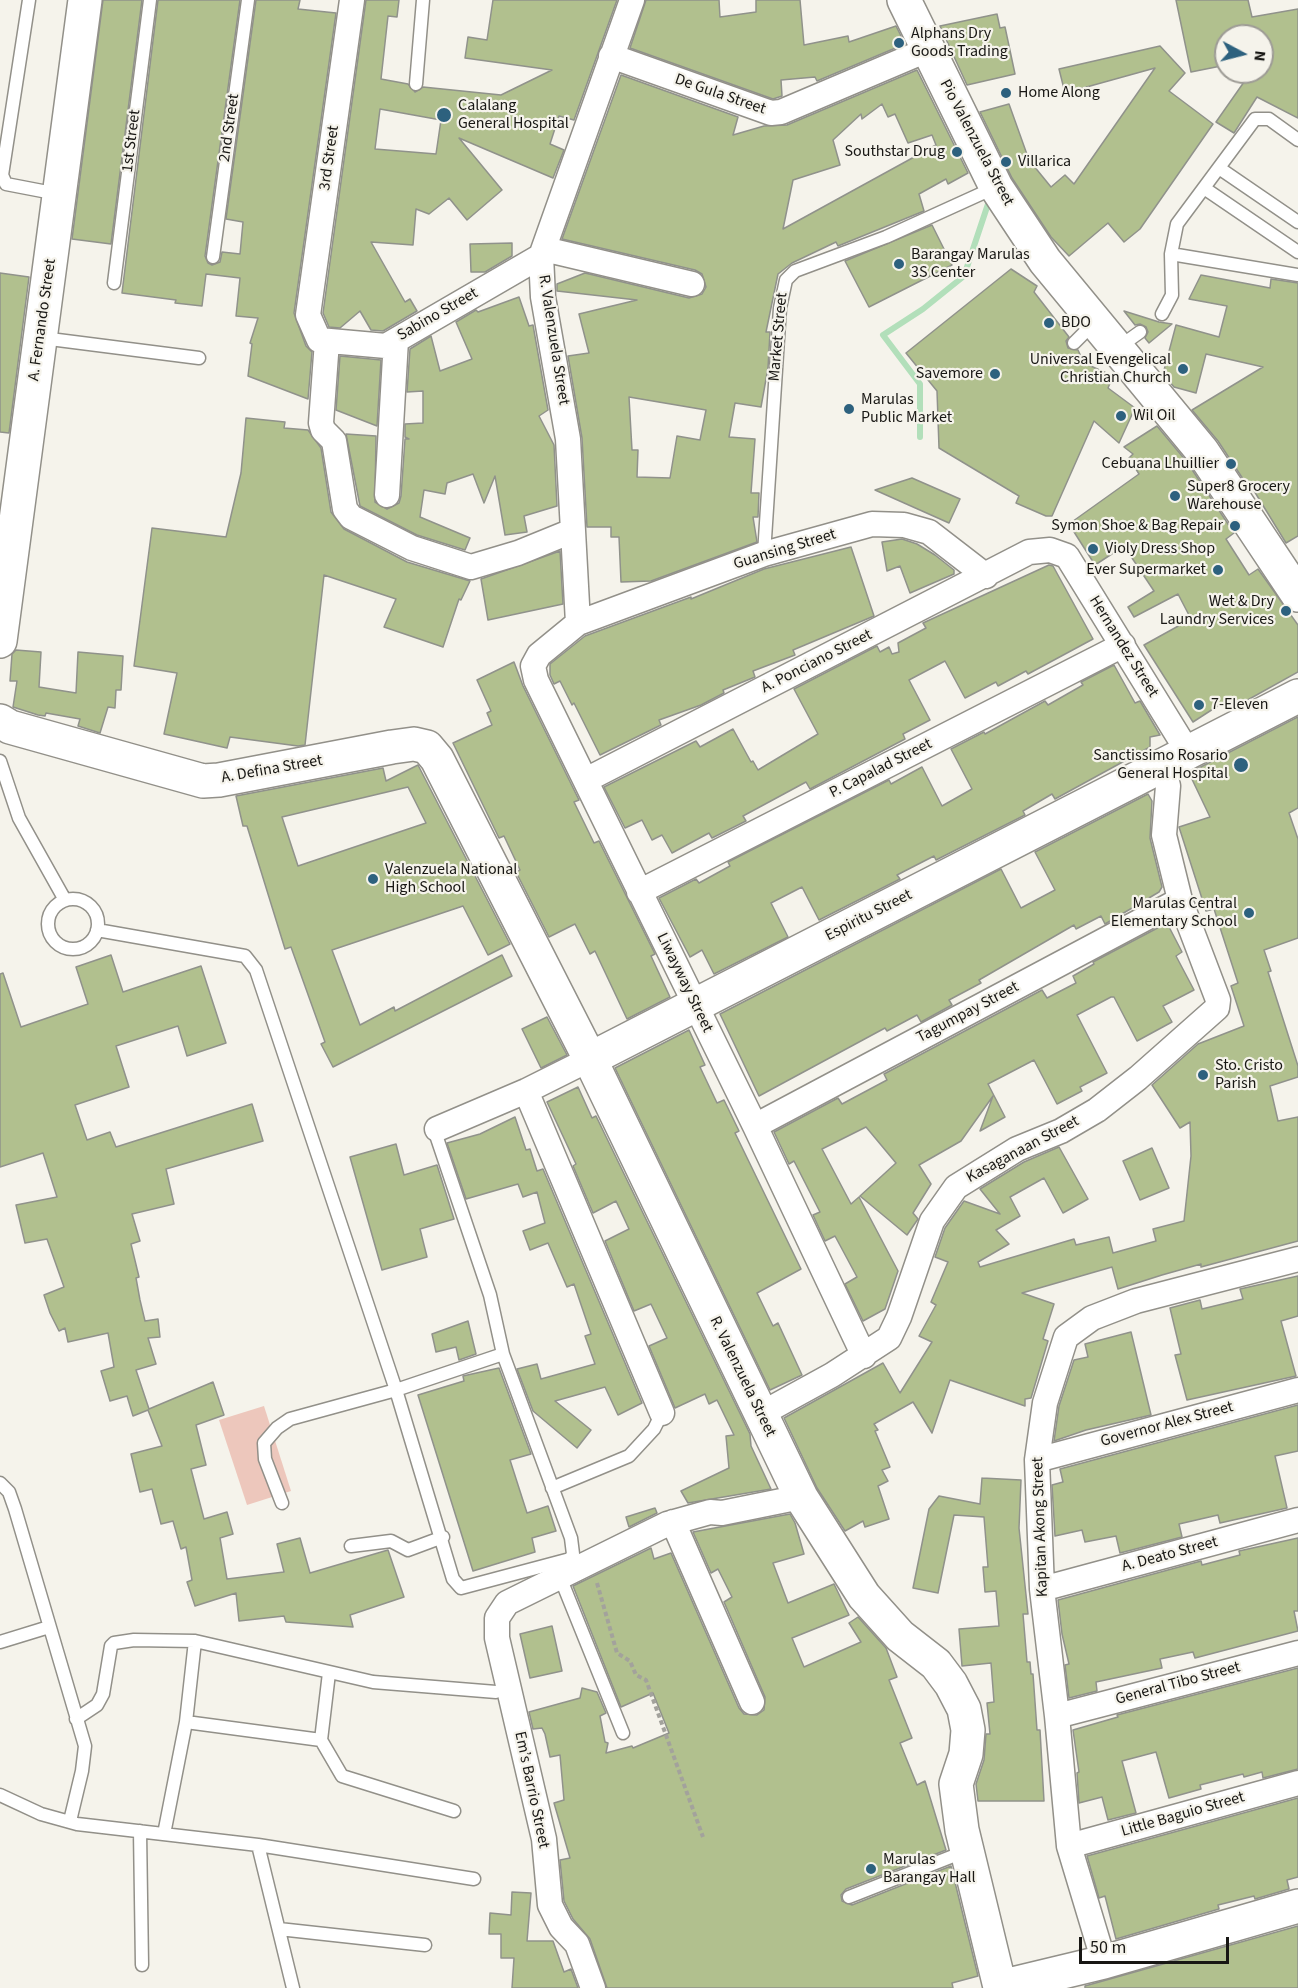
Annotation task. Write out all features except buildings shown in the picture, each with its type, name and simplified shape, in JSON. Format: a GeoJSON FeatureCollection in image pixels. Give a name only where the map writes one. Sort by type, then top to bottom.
{"type":"FeatureCollection","features":[{"type":"Feature","properties":{"kind":"street","name":"A. Fernando Street"},"geometry":{"type":"LineString","coordinates":[[0,641],[7,539],[40,338],[85,0]]}},
{"type":"Feature","properties":{"kind":"street","name":"3rd Street"},"geometry":{"type":"LineString","coordinates":[[327,341],[319,340],[308,315],[352,0]]}},
{"type":"Feature","properties":{"kind":"street","name":"R. Valenzuela Street"},"geometry":{"type":"LineString","coordinates":[[578,623],[568,439],[543,297],[543,252],[632,0]]}},
{"type":"Feature","properties":{"kind":"street","name":"Pio Valenzuela Street"},"geometry":{"type":"LineString","coordinates":[[904,0],[996,187],[1045,261],[1085,332],[1129,340],[1298,595]]}},
{"type":"Feature","properties":{"kind":"street","name":"De Gula Street"},"geometry":{"type":"LineString","coordinates":[[611,56],[771,113],[781,112],[927,50]]}},
{"type":"Feature","properties":{"kind":"street"},"geometry":{"type":"LineString","coordinates":[[543,252],[692,284]]}},
{"type":"Feature","properties":{"kind":"street","name":"Sabino Street"},"geometry":{"type":"LineString","coordinates":[[327,341],[386,346],[543,252]]}},
{"type":"Feature","properties":{"kind":"street"},"geometry":{"type":"LineString","coordinates":[[387,495],[396,340]]}},
{"type":"Feature","properties":{"kind":"street"},"geometry":{"type":"LineString","coordinates":[[327,341],[321,423],[323,430],[334,441],[345,509],[351,518],[412,548],[471,567],[518,553],[572,531]]}},
{"type":"Feature","properties":{"kind":"street","name":"Guansing Street"},"geometry":{"type":"LineString","coordinates":[[578,623],[764,554],[872,524],[904,525],[929,532],[986,576]]}},
{"type":"Feature","properties":{"kind":"street","name":"A. Ponciano Street"},"geometry":{"type":"LineString","coordinates":[[586,780],[1029,552],[1050,550]]}},
{"type":"Feature","properties":{"kind":"street","name":"Hernandez Street"},"geometry":{"type":"LineString","coordinates":[[1050,550],[1066,556],[1123,645],[1176,759],[1168,786],[1164,835],[1180,900]]}},
{"type":"Feature","properties":{"kind":"street","name":"Liwayway Street"},"geometry":{"type":"LineString","coordinates":[[578,623],[539,655],[533,666],[536,680],[755,1126],[864,1356]]}},
{"type":"Feature","properties":{"kind":"street","name":"P. Capalad Street"},"geometry":{"type":"LineString","coordinates":[[639,892],[1123,645]]}},
{"type":"Feature","properties":{"kind":"street","name":"Espiritu Street"},"geometry":{"type":"LineString","coordinates":[[437,1129],[526,1091],[590,1059],[1298,696]]}},
{"type":"Feature","properties":{"kind":"street","name":"A. Defina Street"},"geometry":{"type":"LineString","coordinates":[[0,721],[10,727],[202,781],[219,780],[414,744],[427,747],[437,759]]}},
{"type":"Feature","properties":{"kind":"street","name":"R. Valenzuela Street"},"geometry":{"type":"LineString","coordinates":[[437,759],[590,1059],[759,1415],[801,1497],[864,1596],[900,1636],[936,1664],[951,1684],[964,1709],[968,1730],[966,1754],[956,1784],[967,1850],[1000,1988]]}},
{"type":"Feature","properties":{"kind":"street","name":"Tagumpay Street"},"geometry":{"type":"LineString","coordinates":[[755,1126],[1180,900]]}},
{"type":"Feature","properties":{"kind":"street","name":"Kasaganaan Street"},"geometry":{"type":"LineString","coordinates":[[759,1415],[864,1356],[889,1338],[899,1317],[932,1221],[956,1187],[1017,1149],[1061,1131],[1097,1110],[1138,1078],[1217,1008],[1218,1000],[1180,900]]}},
{"type":"Feature","properties":{"kind":"street"},"geometry":{"type":"LineString","coordinates":[[526,1091],[662,1413]]}},
{"type":"Feature","properties":{"kind":"street","name":"Kapitan Akong Street"},"geometry":{"type":"LineString","coordinates":[[1104,1962],[1069,1846],[1058,1716],[1042,1589],[1037,1460],[1045,1403],[1066,1337],[1092,1318],[1136,1301],[1298,1259]]}},
{"type":"Feature","properties":{"kind":"street","name":"Governor Alex Street"},"geometry":{"type":"LineString","coordinates":[[1037,1460],[1298,1390]]}},
{"type":"Feature","properties":{"kind":"street"},"geometry":{"type":"LineString","coordinates":[[560,1577],[673,1522],[710,1512],[722,1513],[801,1497]]}},
{"type":"Feature","properties":{"kind":"street","name":"A. Deato Street"},"geometry":{"type":"LineString","coordinates":[[1042,1589],[1298,1520]]}},
{"type":"Feature","properties":{"kind":"street"},"geometry":{"type":"LineString","coordinates":[[673,1522],[752,1702]]}},
{"type":"Feature","properties":{"kind":"street","name":"Em’s Barrio Street"},"geometry":{"type":"LineString","coordinates":[[560,1577],[507,1603],[497,1618],[496,1638],[544,1839],[550,1905],[561,1928],[577,1944],[593,1988]]}},
{"type":"Feature","properties":{"kind":"street","name":"General Tibo Street"},"geometry":{"type":"LineString","coordinates":[[1058,1716],[1298,1653]]}},
{"type":"Feature","properties":{"kind":"street","name":"Little Baguio Street"},"geometry":{"type":"LineString","coordinates":[[1069,1846],[1298,1783]]}},
{"type":"Feature","properties":{"kind":"street"},"geometry":{"type":"LineString","coordinates":[[1000,1988],[1104,1962],[1298,1906]]}},
{"type":"Feature","properties":{"kind":"lane"},"geometry":{"type":"LineString","coordinates":[[28,0],[2,175],[6,184],[59,195]]}},
{"type":"Feature","properties":{"kind":"lane","name":"1st Street"},"geometry":{"type":"LineString","coordinates":[[114,283],[150,0]]}},
{"type":"Feature","properties":{"kind":"lane","name":"2nd Street"},"geometry":{"type":"LineString","coordinates":[[213,256],[248,0]]}},
{"type":"Feature","properties":{"kind":"lane"},"geometry":{"type":"LineString","coordinates":[[416,84],[423,0]]}},
{"type":"Feature","properties":{"kind":"lane"},"geometry":{"type":"LineString","coordinates":[[1162,314],[1172,295],[1171,254],[1177,224],[1255,120],[1269,118],[1298,140]]}},
{"type":"Feature","properties":{"kind":"lane"},"geometry":{"type":"LineString","coordinates":[[1219,168],[1298,222]]}},
{"type":"Feature","properties":{"kind":"lane","name":"Market Street"},"geometry":{"type":"LineString","coordinates":[[764,554],[780,308],[786,279],[795,271],[886,237],[996,187]]}},
{"type":"Feature","properties":{"kind":"lane"},"geometry":{"type":"LineString","coordinates":[[1204,188],[1298,252]]}},
{"type":"Feature","properties":{"kind":"lane"},"geometry":{"type":"LineString","coordinates":[[1171,254],[1298,274]]}},
{"type":"Feature","properties":{"kind":"lane"},"geometry":{"type":"LineString","coordinates":[[40,338],[199,358]]}},
{"type":"Feature","properties":{"kind":"lane"},"geometry":{"type":"LineString","coordinates":[[0,761],[20,818],[65,900]]}},
{"type":"Feature","properties":{"kind":"lane"},"geometry":{"type":"LineString","coordinates":[[74,898],[90,906],[95,913],[97,930],[94,938],[80,949],[62,948],[50,935],[48,918],[58,903],[74,898]]}},
{"type":"Feature","properties":{"kind":"lane"},"geometry":{"type":"LineString","coordinates":[[97,930],[245,956],[256,970],[396,1390],[443,1537],[453,1579],[461,1588],[570,1559],[573,1554],[571,1538],[503,1354],[490,1295],[437,1138],[437,1129]]}},
{"type":"Feature","properties":{"kind":"lane"},"geometry":{"type":"LineString","coordinates":[[282,1503],[263,1450],[264,1443],[277,1428],[290,1419],[396,1390],[503,1354]]}},
{"type":"Feature","properties":{"kind":"lane"},"geometry":{"type":"LineString","coordinates":[[552,1488],[628,1456],[654,1429],[662,1413]]}},
{"type":"Feature","properties":{"kind":"lane"},"geometry":{"type":"LineString","coordinates":[[0,1483],[9,1492],[15,1509],[85,1746],[82,1771],[70,1821]]}},
{"type":"Feature","properties":{"kind":"lane"},"geometry":{"type":"LineString","coordinates":[[351,1546],[391,1541],[408,1550],[443,1537]]}},
{"type":"Feature","properties":{"kind":"lane"},"geometry":{"type":"LineString","coordinates":[[560,1577],[622,1733]]}},
{"type":"Feature","properties":{"kind":"lane"},"geometry":{"type":"LineString","coordinates":[[0,1642],[49,1628]]}},
{"type":"Feature","properties":{"kind":"lane"},"geometry":{"type":"LineString","coordinates":[[76,1719],[97,1705],[103,1694],[109,1650],[114,1643],[195,1641],[328,1674],[373,1682],[496,1692]]}},
{"type":"Feature","properties":{"kind":"lane"},"geometry":{"type":"LineString","coordinates":[[164,1834],[186,1722],[195,1641]]}},
{"type":"Feature","properties":{"kind":"lane"},"geometry":{"type":"LineString","coordinates":[[328,1674],[321,1740],[342,1776],[454,1811]]}},
{"type":"Feature","properties":{"kind":"lane"},"geometry":{"type":"LineString","coordinates":[[186,1722],[321,1740]]}},
{"type":"Feature","properties":{"kind":"lane"},"geometry":{"type":"LineString","coordinates":[[0,1796],[41,1814],[70,1821],[258,1845],[474,1879]]}},
{"type":"Feature","properties":{"kind":"lane"},"geometry":{"type":"LineString","coordinates":[[140,1831],[142,1965]]}},
{"type":"Feature","properties":{"kind":"lane"},"geometry":{"type":"LineString","coordinates":[[258,1845],[293,1988]]}},
{"type":"Feature","properties":{"kind":"lane"},"geometry":{"type":"LineString","coordinates":[[849,1897],[967,1850]]}},
{"type":"Feature","properties":{"kind":"lane"},"geometry":{"type":"LineString","coordinates":[[279,1929],[425,1945]]}},
{"type":"Feature","properties":{"kind":"path"},"geometry":{"type":"LineString","coordinates":[[591,1562],[617,1653],[630,1661],[636,1675],[646,1680],[704,1837]]}},
{"type":"Feature","properties":{"kind":"shaded area"},"geometry":{"type":"Polygon","coordinates":[[[264,1406],[291,1491],[247,1505],[219,1420],[264,1406]]]}},
{"type":"Feature","properties":{"kind":"waterway"},"geometry":{"type":"LineString","coordinates":[[920,437],[920,384],[883,335],[923,309],[964,276],[990,198]]}},
{"type":"Feature","properties":{"kind":"place","name":"Alphans Dry Goods Trading"},"geometry":{"type":"Point","coordinates":[899,43]}},
{"type":"Feature","properties":{"kind":"place","name":"Home Along"},"geometry":{"type":"Point","coordinates":[1006,93]}},
{"type":"Feature","properties":{"kind":"place","name":"Calalang General Hospital"},"geometry":{"type":"Point","coordinates":[444,115]}},
{"type":"Feature","properties":{"kind":"place","name":"Southstar Drug"},"geometry":{"type":"Point","coordinates":[957,152]}},
{"type":"Feature","properties":{"kind":"place","name":"Villarica"},"geometry":{"type":"Point","coordinates":[1006,162]}},
{"type":"Feature","properties":{"kind":"place","name":"Barangay Marulas 3S Center"},"geometry":{"type":"Point","coordinates":[899,264]}},
{"type":"Feature","properties":{"kind":"place","name":"BDO"},"geometry":{"type":"Point","coordinates":[1049,323]}},
{"type":"Feature","properties":{"kind":"place","name":"Universal Evengelical Christian Church"},"geometry":{"type":"Point","coordinates":[1183,369]}},
{"type":"Feature","properties":{"kind":"place","name":"Savemore"},"geometry":{"type":"Point","coordinates":[995,374]}},
{"type":"Feature","properties":{"kind":"place","name":"Marulas Public Market"},"geometry":{"type":"Point","coordinates":[849,409]}},
{"type":"Feature","properties":{"kind":"place","name":"Wil Oil"},"geometry":{"type":"Point","coordinates":[1121,416]}},
{"type":"Feature","properties":{"kind":"place","name":"Cebuana Lhuillier"},"geometry":{"type":"Point","coordinates":[1231,464]}},
{"type":"Feature","properties":{"kind":"place","name":"Super8 Grocery Warehouse"},"geometry":{"type":"Point","coordinates":[1175,496]}},
{"type":"Feature","properties":{"kind":"place","name":"Symon Shoe & Bag Repair"},"geometry":{"type":"Point","coordinates":[1235,526]}},
{"type":"Feature","properties":{"kind":"place","name":"Violy Dress Shop"},"geometry":{"type":"Point","coordinates":[1093,549]}},
{"type":"Feature","properties":{"kind":"place","name":"Ever Supermarket"},"geometry":{"type":"Point","coordinates":[1218,570]}},
{"type":"Feature","properties":{"kind":"place","name":"Wet & Dry Laundry Services"},"geometry":{"type":"Point","coordinates":[1286,611]}},
{"type":"Feature","properties":{"kind":"place","name":"7-Eleven"},"geometry":{"type":"Point","coordinates":[1199,705]}},
{"type":"Feature","properties":{"kind":"place","name":"Sanctissimo Rosario General Hospital"},"geometry":{"type":"Point","coordinates":[1241,765]}},
{"type":"Feature","properties":{"kind":"place","name":"Valenzuela National High School"},"geometry":{"type":"Point","coordinates":[373,879]}},
{"type":"Feature","properties":{"kind":"place","name":"Marulas Central Elementary School"},"geometry":{"type":"Point","coordinates":[1249,913]}},
{"type":"Feature","properties":{"kind":"place","name":"Sto. Cristo Parish"},"geometry":{"type":"Point","coordinates":[1203,1075]}},
{"type":"Feature","properties":{"kind":"place","name":"Marulas Barangay Hall"},"geometry":{"type":"Point","coordinates":[871,1869]}}]}
